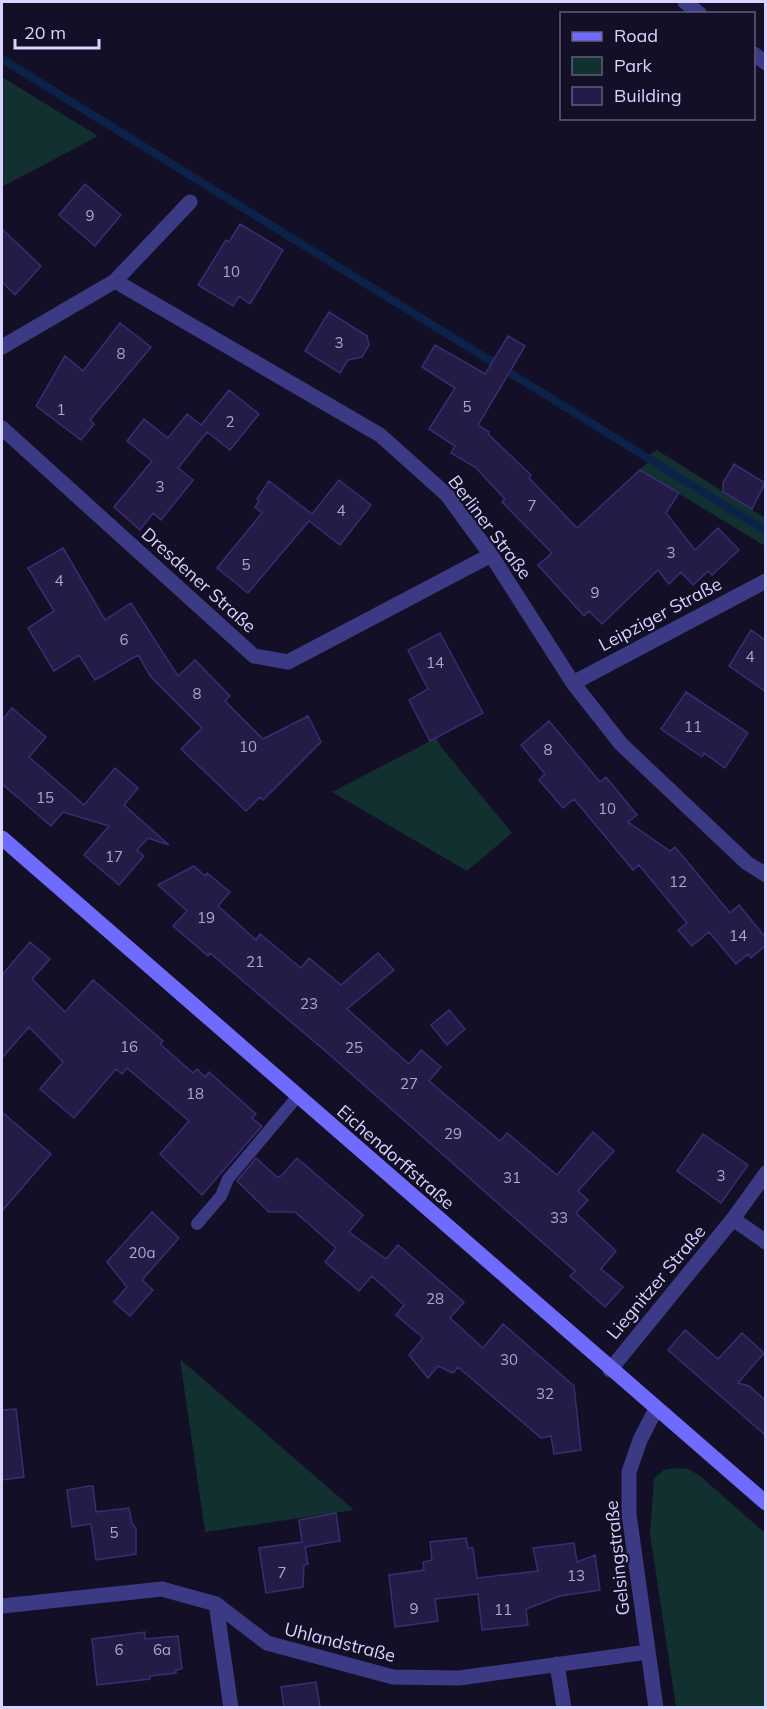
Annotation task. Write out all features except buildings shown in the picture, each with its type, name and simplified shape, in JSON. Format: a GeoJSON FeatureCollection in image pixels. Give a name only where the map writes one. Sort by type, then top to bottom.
{"type":"FeatureCollection","features":[{"type":"Feature","properties":{"kind":"street"},"geometry":{"type":"LineString","coordinates":[[685,2],[698,12]]}},
{"type":"Feature","properties":{"kind":"street"},"geometry":{"type":"LineString","coordinates":[[2,346],[115,281],[190,202]]}},
{"type":"Feature","properties":{"kind":"street","name":"Berliner Straße"},"geometry":{"type":"LineString","coordinates":[[115,281],[380,435],[447,495],[491,555],[573,682],[621,744],[747,863],[765,875]]}},
{"type":"Feature","properties":{"kind":"street","name":"Dresdener Straße"},"geometry":{"type":"LineString","coordinates":[[2,428],[254,656],[288,662],[491,555]]}},
{"type":"Feature","properties":{"kind":"street","name":"Leipziger Straße"},"geometry":{"type":"LineString","coordinates":[[573,682],[765,581]]}},
{"type":"Feature","properties":{"kind":"street","name":"Eichendorffstraße"},"geometry":{"type":"LineString","coordinates":[[2,838],[765,1503]]}},
{"type":"Feature","properties":{"kind":"street","name":"Liegnitzer Straße"},"geometry":{"type":"LineString","coordinates":[[610,1370],[734,1220],[765,1173]]}},
{"type":"Feature","properties":{"kind":"street"},"geometry":{"type":"LineString","coordinates":[[734,1220],[765,1242]]}},
{"type":"Feature","properties":{"kind":"street","name":"Gelsingstraße"},"geometry":{"type":"LineString","coordinates":[[656,1409],[640,1440],[629,1472],[629,1514],[656,1707]]}},
{"type":"Feature","properties":{"kind":"street","name":"Uhlandstraße"},"geometry":{"type":"LineString","coordinates":[[2,1606],[162,1589],[216,1604],[267,1643],[393,1677],[459,1678],[648,1652]]}},
{"type":"Feature","properties":{"kind":"street"},"geometry":{"type":"LineString","coordinates":[[216,1604],[231,1707]]}},
{"type":"Feature","properties":{"kind":"street"},"geometry":{"type":"LineString","coordinates":[[557,1664],[564,1707]]}},
{"type":"Feature","properties":{"kind":"lane"},"geometry":{"type":"LineString","coordinates":[[197,1224],[221,1196],[228,1179],[297,1096]]}},
{"type":"Feature","properties":{"kind":"green space"},"geometry":{"type":"Polygon","coordinates":[[[2,77],[98,136],[2,187],[2,77]]]}},
{"type":"Feature","properties":{"kind":"green space"},"geometry":{"type":"Polygon","coordinates":[[[657,450],[765,518],[765,528],[648,455],[657,450]]]}},
{"type":"Feature","properties":{"kind":"green space"},"geometry":{"type":"Polygon","coordinates":[[[650,460],[765,533],[765,546],[640,470],[650,460]]]}},
{"type":"Feature","properties":{"kind":"green space"},"geometry":{"type":"Polygon","coordinates":[[[436,738],[512,833],[467,871],[332,792],[436,738]]]}},
{"type":"Feature","properties":{"kind":"green space"},"geometry":{"type":"Polygon","coordinates":[[[180,1359],[354,1510],[205,1532],[180,1359]]]}},
{"type":"Feature","properties":{"kind":"green space"},"geometry":{"type":"Polygon","coordinates":[[[688,1469],[699,1475],[765,1533],[765,1707],[676,1707],[650,1534],[654,1478],[664,1470],[688,1469]]]}},
{"type":"Feature","properties":{"kind":"waterway"},"geometry":{"type":"LineString","coordinates":[[2,59],[766,531]]}}]}
